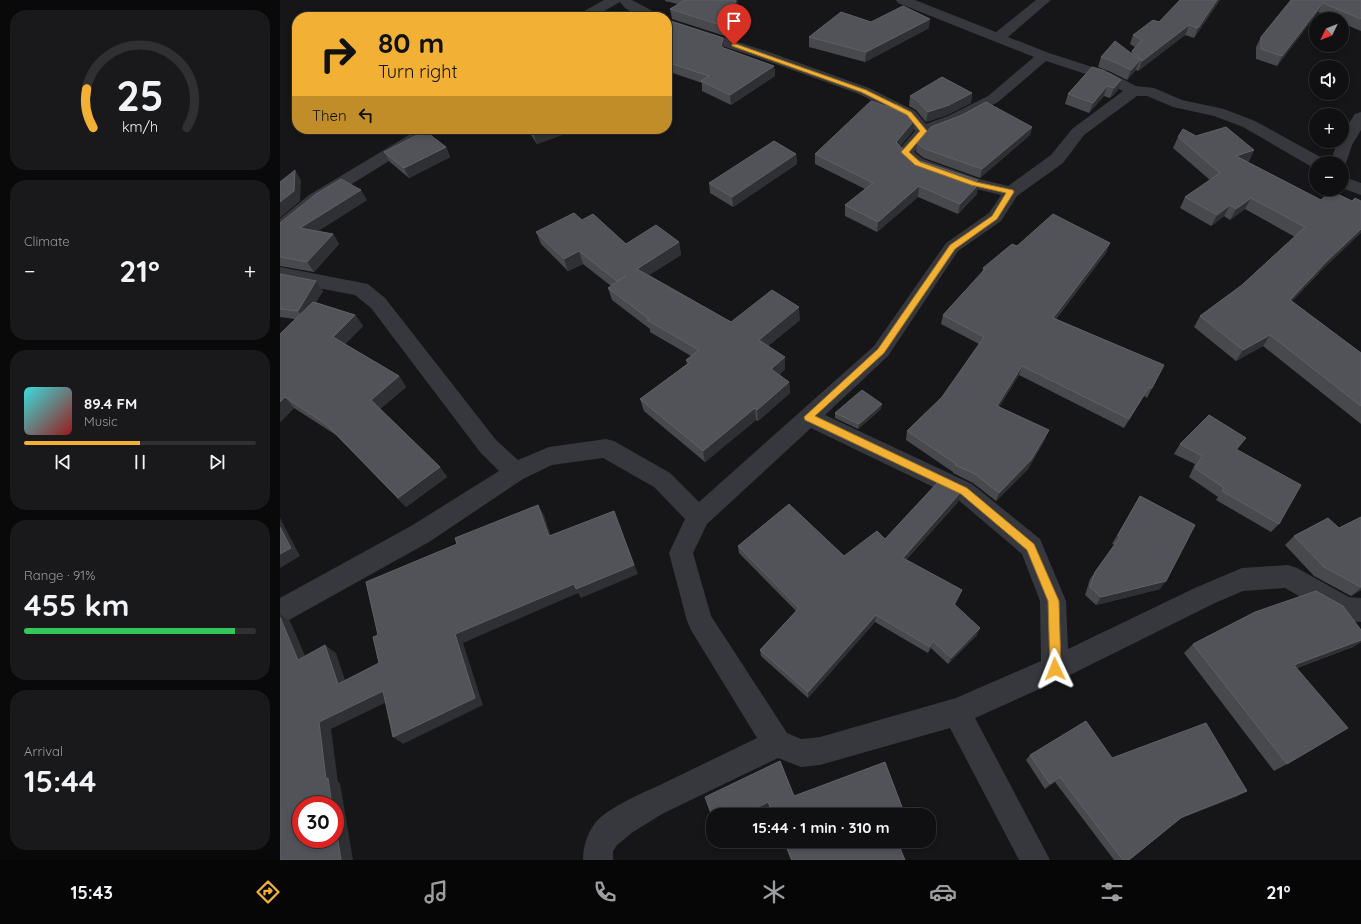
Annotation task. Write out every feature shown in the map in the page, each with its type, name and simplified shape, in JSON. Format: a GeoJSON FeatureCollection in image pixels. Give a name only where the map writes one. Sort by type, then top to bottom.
{"type":"FeatureCollection","features":[{"type":"Feature","properties":{"kind":"street"},"geometry":{"type":"LineString","coordinates":[[593,12],[614,0]]}},
{"type":"Feature","properties":{"kind":"street"},"geometry":{"type":"LineString","coordinates":[[625,0],[629,5],[643,12]]}},
{"type":"Feature","properties":{"kind":"street"},"geometry":{"type":"LineString","coordinates":[[903,0],[1044,56],[1106,76],[1133,91],[1149,91],[1178,104],[1224,115],[1249,124],[1309,158]]}},
{"type":"Feature","properties":{"kind":"street"},"geometry":{"type":"LineString","coordinates":[[998,38],[1044,0]]}},
{"type":"Feature","properties":{"kind":"street"},"geometry":{"type":"LineString","coordinates":[[672,25],[764,55],[864,91],[909,114],[923,131]]}},
{"type":"Feature","properties":{"kind":"street"},"geometry":{"type":"LineString","coordinates":[[1011,192],[974,183],[917,163],[905,152],[923,131],[993,99],[1044,56]]}},
{"type":"Feature","properties":{"kind":"street"},"geometry":{"type":"LineString","coordinates":[[1133,91],[1078,132],[1057,159],[1011,192],[995,217],[952,247],[881,351],[698,517],[681,553],[700,621],[777,744],[801,753],[820,751],[957,712],[1055,669],[1206,595],[1242,580],[1288,576],[1346,609],[1361,610]]}},
{"type":"Feature","properties":{"kind":"street"},"geometry":{"type":"LineString","coordinates":[[1340,156],[1344,145],[1361,117]]}},
{"type":"Feature","properties":{"kind":"street"},"geometry":{"type":"LineString","coordinates":[[280,228],[315,198],[422,134]]}},
{"type":"Feature","properties":{"kind":"street"},"geometry":{"type":"LineString","coordinates":[[1349,184],[1361,190]]}},
{"type":"Feature","properties":{"kind":"street"},"geometry":{"type":"LineString","coordinates":[[280,274],[361,289],[378,303],[488,446],[514,472]]}},
{"type":"Feature","properties":{"kind":"street"},"geometry":{"type":"LineString","coordinates":[[809,417],[964,491],[1031,548],[1053,601],[1055,669]]}},
{"type":"Feature","properties":{"kind":"street"},"geometry":{"type":"LineString","coordinates":[[280,611],[420,534],[514,472],[549,456],[606,448],[662,480],[698,517]]}},
{"type":"Feature","properties":{"kind":"street"},"geometry":{"type":"LineString","coordinates":[[957,712],[1035,860]]}},
{"type":"Feature","properties":{"kind":"street"},"geometry":{"type":"LineString","coordinates":[[598,860],[598,848],[600,843],[606,834],[622,820],[777,744]]}},
{"type":"Feature","properties":{"kind":"building"},"geometry":{"type":"Polygon","coordinates":[[[685,0],[736,0],[727,27],[670,9],[685,0]]]}},
{"type":"Feature","properties":{"kind":"building"},"geometry":{"type":"Polygon","coordinates":[[[1180,0],[1217,0],[1198,28],[1189,25],[1142,61],[1132,51],[1142,40],[1133,35],[1153,20],[1159,22],[1180,0]]]}},
{"type":"Feature","properties":{"kind":"building"},"geometry":{"type":"Polygon","coordinates":[[[1291,0],[1361,0],[1361,19],[1349,14],[1349,12],[1344,12],[1323,3],[1316,12],[1309,12],[1309,21],[1282,56],[1261,49],[1261,37],[1291,0]]]}},
{"type":"Feature","properties":{"kind":"building"},"geometry":{"type":"Polygon","coordinates":[[[903,6],[930,19],[866,52],[809,37],[841,12],[871,22],[903,6]]]}},
{"type":"Feature","properties":{"kind":"building"},"geometry":{"type":"Polygon","coordinates":[[[672,22],[723,38],[721,47],[774,66],[730,95],[701,81],[709,76],[672,64],[672,22]]]}},
{"type":"Feature","properties":{"kind":"building"},"geometry":{"type":"Polygon","coordinates":[[[1115,41],[1140,60],[1131,70],[1101,57],[1115,41]]]}},
{"type":"Feature","properties":{"kind":"building"},"geometry":{"type":"Polygon","coordinates":[[[1092,67],[1103,70],[1121,80],[1114,88],[1107,86],[1093,103],[1068,94],[1092,67]]]}},
{"type":"Feature","properties":{"kind":"building"},"geometry":{"type":"Polygon","coordinates":[[[942,77],[972,93],[949,105],[928,112],[917,100],[910,96],[942,77]]]}},
{"type":"Feature","properties":{"kind":"building"},"geometry":{"type":"Polygon","coordinates":[[[871,101],[891,108],[896,104],[903,108],[914,121],[896,142],[911,158],[978,180],[976,182],[979,184],[960,204],[919,186],[878,222],[845,205],[873,183],[815,154],[871,101]]]}},
{"type":"Feature","properties":{"kind":"building"},"geometry":{"type":"Polygon","coordinates":[[[986,102],[1032,127],[982,169],[925,149],[917,143],[931,127],[962,115],[986,102]]]}},
{"type":"Feature","properties":{"kind":"building"},"geometry":{"type":"Polygon","coordinates":[[[1226,127],[1254,150],[1236,156],[1309,194],[1309,196],[1313,196],[1321,200],[1325,196],[1342,196],[1352,201],[1355,198],[1361,201],[1361,229],[1326,262],[1290,300],[1361,353],[1361,406],[1270,335],[1243,350],[1200,316],[1242,285],[1305,227],[1251,198],[1236,209],[1230,205],[1217,215],[1185,197],[1220,173],[1178,137],[1183,129],[1196,136],[1226,127]]]}},
{"type":"Feature","properties":{"kind":"building"},"geometry":{"type":"Polygon","coordinates":[[[419,134],[429,134],[446,147],[404,168],[384,152],[419,134]]]}},
{"type":"Feature","properties":{"kind":"building"},"geometry":{"type":"Polygon","coordinates":[[[774,141],[796,154],[732,197],[709,183],[774,141]]]}},
{"type":"Feature","properties":{"kind":"building"},"geometry":{"type":"Polygon","coordinates":[[[295,170],[294,191],[280,202],[280,182],[295,170]]]}},
{"type":"Feature","properties":{"kind":"building"},"geometry":{"type":"Polygon","coordinates":[[[341,179],[361,190],[300,228],[333,234],[307,262],[280,257],[280,223],[316,194],[341,179]]]}},
{"type":"Feature","properties":{"kind":"building"},"geometry":{"type":"Polygon","coordinates":[[[574,213],[582,220],[593,214],[626,244],[656,225],[679,242],[637,269],[731,322],[772,290],[799,307],[759,340],[785,357],[771,369],[789,382],[757,410],[755,408],[703,451],[640,399],[689,363],[686,360],[699,350],[647,320],[649,319],[608,288],[626,276],[617,281],[579,251],[564,259],[536,232],[574,213]]]}},
{"type":"Feature","properties":{"kind":"building"},"geometry":{"type":"Polygon","coordinates":[[[1053,214],[1110,243],[1053,318],[1164,365],[1152,388],[1149,387],[1129,419],[1022,366],[997,406],[1049,430],[1031,460],[999,493],[975,474],[955,465],[956,464],[907,431],[942,397],[984,337],[943,315],[985,269],[983,268],[1012,244],[1017,246],[1053,214]]]}},
{"type":"Feature","properties":{"kind":"building"},"geometry":{"type":"Polygon","coordinates":[[[280,274],[316,281],[298,311],[280,309],[280,274]]]}},
{"type":"Feature","properties":{"kind":"building"},"geometry":{"type":"Polygon","coordinates":[[[313,302],[355,315],[333,337],[399,376],[371,400],[440,467],[398,498],[327,425],[285,397],[280,402],[280,334],[313,302]]]}},
{"type":"Feature","properties":{"kind":"building"},"geometry":{"type":"Polygon","coordinates":[[[862,390],[882,404],[859,424],[835,413],[862,390]]]}},
{"type":"Feature","properties":{"kind":"building"},"geometry":{"type":"Polygon","coordinates":[[[1209,415],[1246,438],[1236,449],[1301,485],[1279,524],[1222,491],[1224,488],[1195,468],[1202,456],[1180,444],[1209,415]]]}},
{"type":"Feature","properties":{"kind":"building"},"geometry":{"type":"Polygon","coordinates":[[[938,482],[960,493],[903,558],[962,590],[954,604],[980,628],[951,658],[933,641],[930,647],[876,615],[808,692],[760,650],[799,608],[738,546],[789,504],[844,556],[877,531],[885,539],[938,482]]]}},
{"type":"Feature","properties":{"kind":"building"},"geometry":{"type":"Polygon","coordinates":[[[1140,496],[1195,525],[1166,581],[1101,597],[1090,587],[1095,572],[1120,537],[1118,535],[1140,496]]]}},
{"type":"Feature","properties":{"kind":"building"},"geometry":{"type":"Polygon","coordinates":[[[538,505],[549,536],[614,511],[634,565],[576,589],[574,584],[455,634],[475,698],[393,737],[383,691],[319,722],[326,779],[328,778],[331,796],[292,796],[292,848],[339,848],[341,860],[280,860],[280,617],[298,660],[325,645],[338,684],[379,663],[373,637],[378,635],[366,582],[457,544],[455,538],[538,505]]]}},
{"type":"Feature","properties":{"kind":"building"},"geometry":{"type":"Polygon","coordinates":[[[1361,517],[1361,587],[1324,567],[1294,536],[1328,518],[1339,528],[1361,517]]]}},
{"type":"Feature","properties":{"kind":"building"},"geometry":{"type":"Polygon","coordinates":[[[280,527],[291,548],[280,554],[280,527]]]}},
{"type":"Feature","properties":{"kind":"building"},"geometry":{"type":"Polygon","coordinates":[[[1316,591],[1343,606],[1361,630],[1361,640],[1294,665],[1348,728],[1287,764],[1193,644],[1255,612],[1316,591]]]}},
{"type":"Feature","properties":{"kind":"building"},"geometry":{"type":"Polygon","coordinates":[[[1086,721],[1112,758],[1206,723],[1247,791],[1182,817],[1129,860],[1123,860],[1060,777],[1050,784],[1030,755],[1086,721]]]}},
{"type":"Feature","properties":{"kind":"building"},"geometry":{"type":"Polygon","coordinates":[[[780,761],[794,796],[885,762],[902,808],[770,808],[768,802],[756,808],[709,808],[705,797],[780,761]]]}},
{"type":"Feature","properties":{"kind":"building"},"geometry":{"type":"Polygon","coordinates":[[[787,848],[900,848],[905,860],[792,860],[787,848]]]}},
{"type":"Feature","properties":{"kind":"route"},"geometry":{"type":"LineString","coordinates":[[734,45],[864,91],[909,114],[923,131],[905,152],[910,159],[917,163],[974,183],[1011,192],[995,217],[952,247],[881,351],[809,417],[964,491],[1031,548],[1053,601],[1055,669]]}}]}
